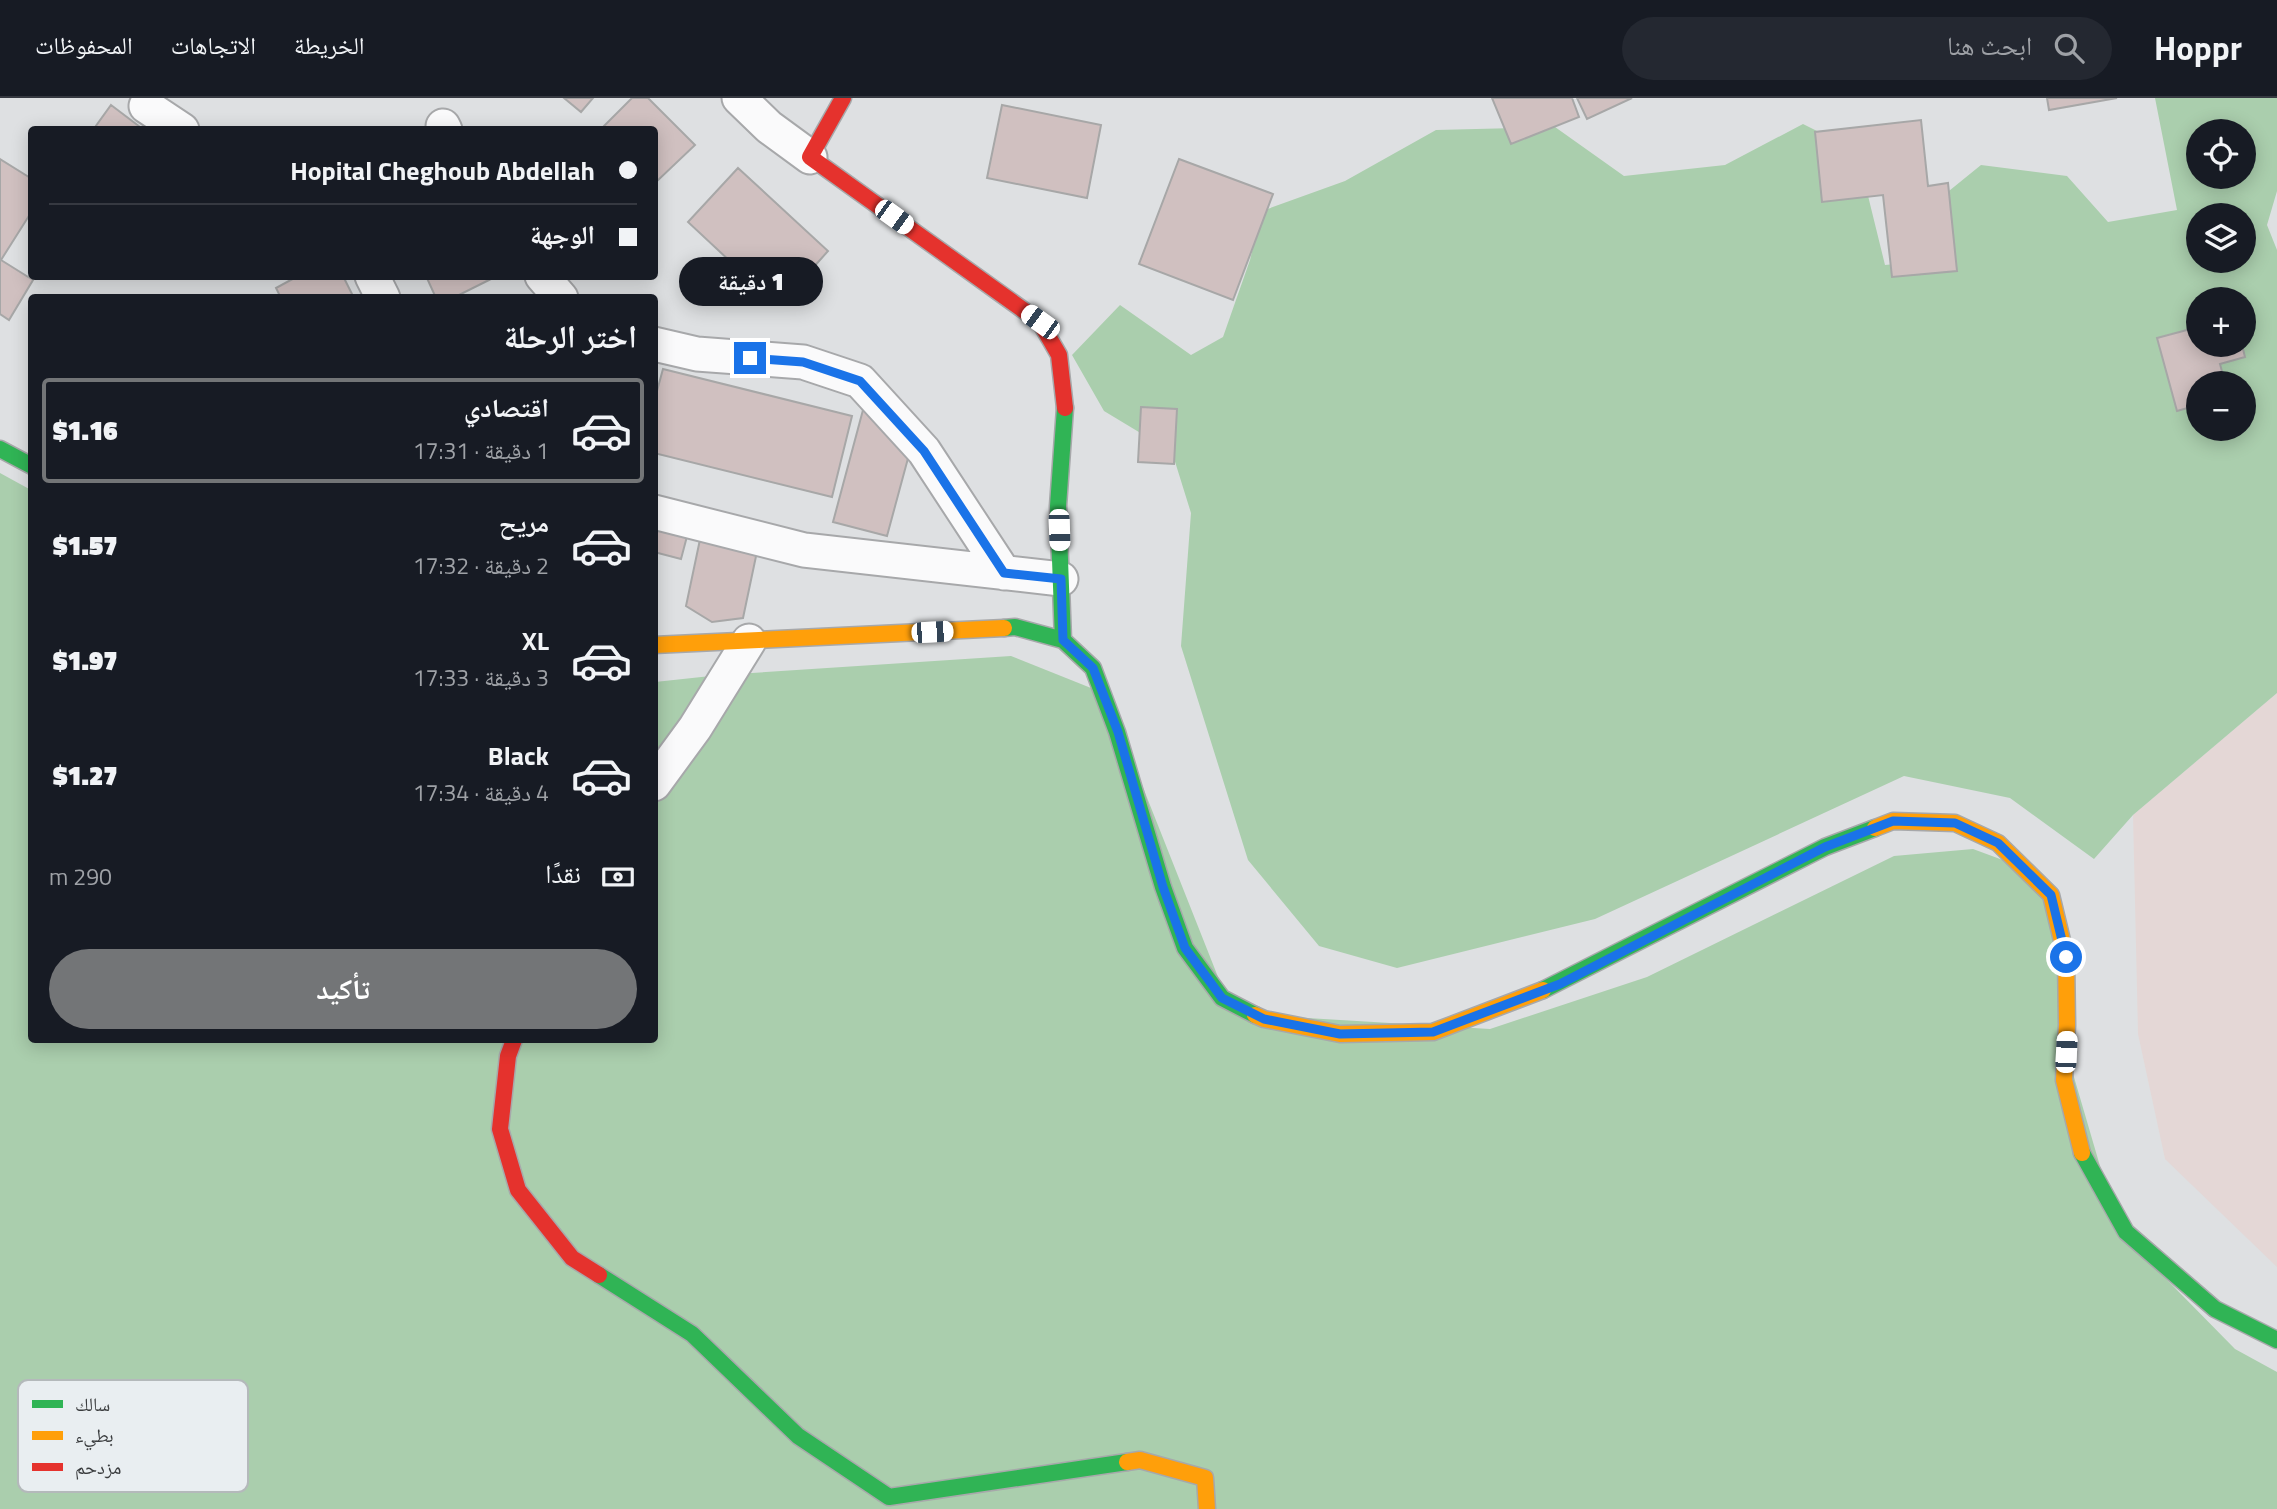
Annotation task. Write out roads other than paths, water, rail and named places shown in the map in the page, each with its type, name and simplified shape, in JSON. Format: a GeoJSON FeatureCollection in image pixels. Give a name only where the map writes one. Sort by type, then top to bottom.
{"type":"FeatureCollection","features":[{"type":"Feature","properties":{"kind":"main road"},"geometry":{"type":"LineString","coordinates":[[844,98],[810,157],[1040,322],[1059,355],[1066,414],[1058,506],[1063,640]]}},
{"type":"Feature","properties":{"kind":"main road"},"geometry":{"type":"LineString","coordinates":[[0,449],[28,464]]}},
{"type":"Feature","properties":{"kind":"main road"},"geometry":{"type":"LineString","coordinates":[[658,645],[1015,627],[1063,640],[1093,668],[1118,732],[1163,887],[1185,948],[1222,998],[1264,1019],[1340,1034],[1433,1032],[1560,984],[1825,847],[1893,821],[1955,823],[1998,843],[2051,895],[2066,957],[2064,1080],[2083,1155],[2126,1232],[2215,1309],[2277,1340]]}},
{"type":"Feature","properties":{"kind":"main road"},"geometry":{"type":"LineString","coordinates":[[513,1043],[508,1056],[500,1129],[518,1190],[572,1258],[692,1334],[798,1436],[889,1497],[1140,1460],[1205,1478],[1207,1509]]}},
{"type":"Feature","properties":{"kind":"street"},"geometry":{"type":"LineString","coordinates":[[739,98],[769,127],[810,157]]}},
{"type":"Feature","properties":{"kind":"street"},"geometry":{"type":"LineString","coordinates":[[146,106],[176,126]]}},
{"type":"Feature","properties":{"kind":"street"},"geometry":{"type":"LineString","coordinates":[[545,280],[558,294]]}},
{"type":"Feature","properties":{"kind":"street"},"geometry":{"type":"LineString","coordinates":[[658,345],[697,354],[803,362],[860,381],[924,451],[1004,573]]}},
{"type":"Feature","properties":{"kind":"street"},"geometry":{"type":"LineString","coordinates":[[658,513],[804,550],[1061,579]]}},
{"type":"Feature","properties":{"kind":"street"},"geometry":{"type":"LineString","coordinates":[[658,779],[695,728],[749,641]]}}]}
